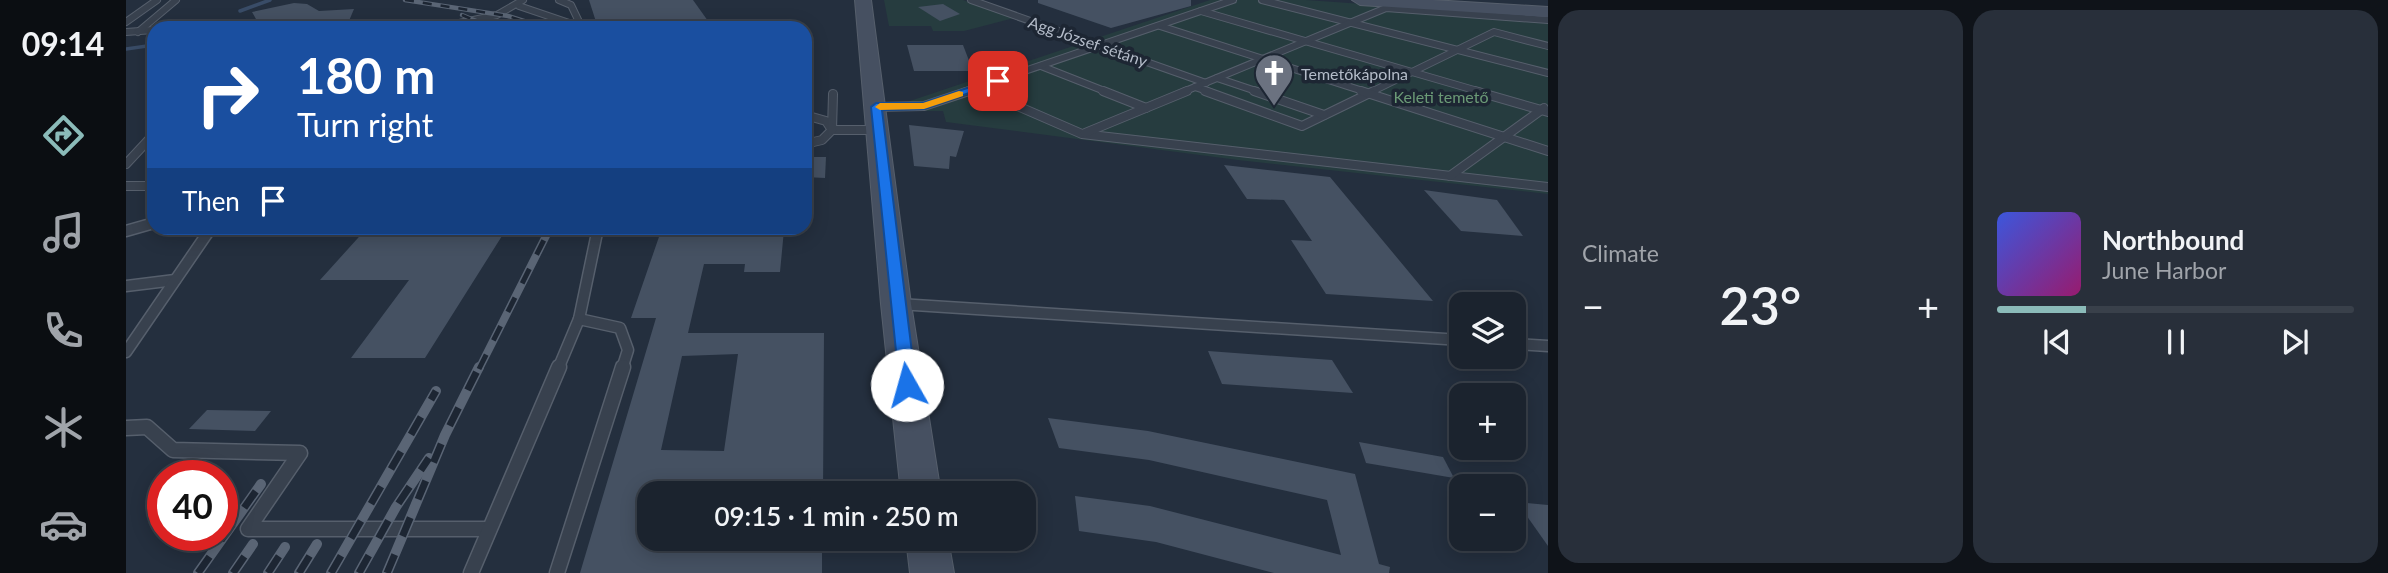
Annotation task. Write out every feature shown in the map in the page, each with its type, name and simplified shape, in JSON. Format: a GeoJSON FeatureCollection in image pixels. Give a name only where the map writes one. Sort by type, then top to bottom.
{"type":"FeatureCollection","features":[{"type":"Feature","properties":{"kind":"street"},"geometry":{"type":"LineString","coordinates":[[863,0],[878,118],[896,304],[919,481]]}},
{"type":"Feature","properties":{"kind":"street"},"geometry":{"type":"LineString","coordinates":[[1360,0],[1548,12]]}},
{"type":"Feature","properties":{"kind":"street"},"geometry":{"type":"LineString","coordinates":[[929,551],[932,573]]}},
{"type":"Feature","properties":{"kind":"lane"},"geometry":{"type":"LineString","coordinates":[[126,22],[157,0]]}},
{"type":"Feature","properties":{"kind":"lane"},"geometry":{"type":"LineString","coordinates":[[151,21],[176,0]]}},
{"type":"Feature","properties":{"kind":"lane"},"geometry":{"type":"LineString","coordinates":[[559,0],[572,5],[579,21]]}},
{"type":"Feature","properties":{"kind":"lane","name":"Agg József sétány"},"geometry":{"type":"LineString","coordinates":[[971,0],[1206,83]]}},
{"type":"Feature","properties":{"kind":"lane"},"geometry":{"type":"LineString","coordinates":[[812,142],[822,140],[832,130],[924,106],[1233,0]]}},
{"type":"Feature","properties":{"kind":"lane"},"geometry":{"type":"LineString","coordinates":[[1262,0],[1548,73]]}},
{"type":"Feature","properties":{"kind":"lane"},"geometry":{"type":"LineString","coordinates":[[460,21],[521,3],[566,21]]}},
{"type":"Feature","properties":{"kind":"lane"},"geometry":{"type":"LineString","coordinates":[[1082,134],[1386,8],[1548,20]]}},
{"type":"Feature","properties":{"kind":"lane"},"geometry":{"type":"LineString","coordinates":[[1201,11],[1546,109]]}},
{"type":"Feature","properties":{"kind":"lane"},"geometry":{"type":"LineString","coordinates":[[138,32],[147,24]]}},
{"type":"Feature","properties":{"kind":"lane"},"geometry":{"type":"LineString","coordinates":[[1160,26],[1548,151]]}},
{"type":"Feature","properties":{"kind":"lane"},"geometry":{"type":"LineString","coordinates":[[126,33],[147,31]]}},
{"type":"Feature","properties":{"kind":"lane"},"geometry":{"type":"LineString","coordinates":[[1195,87],[1302,126],[1494,32],[1548,46]]}},
{"type":"Feature","properties":{"kind":"lane"},"geometry":{"type":"LineString","coordinates":[[1041,66],[1146,108]]}},
{"type":"Feature","properties":{"kind":"lane"},"geometry":{"type":"LineString","coordinates":[[1217,78],[1324,115]]}},
{"type":"Feature","properties":{"kind":"lane"},"geometry":{"type":"LineString","coordinates":[[977,88],[1082,134],[1548,187]]}},
{"type":"Feature","properties":{"kind":"lane"},"geometry":{"type":"LineString","coordinates":[[832,130],[833,94]]}},
{"type":"Feature","properties":{"kind":"lane"},"geometry":{"type":"LineString","coordinates":[[1450,176],[1546,109]]}},
{"type":"Feature","properties":{"kind":"lane"},"geometry":{"type":"LineString","coordinates":[[812,117],[826,121],[832,130]]}},
{"type":"Feature","properties":{"kind":"lane"},"geometry":{"type":"LineString","coordinates":[[126,164],[147,142]]}},
{"type":"Feature","properties":{"kind":"lane"},"geometry":{"type":"LineString","coordinates":[[126,186],[147,186]]}},
{"type":"Feature","properties":{"kind":"lane"},"geometry":{"type":"LineString","coordinates":[[126,225],[147,224]]}},
{"type":"Feature","properties":{"kind":"lane"},"geometry":{"type":"LineString","coordinates":[[126,231],[147,225]]}},
{"type":"Feature","properties":{"kind":"lane"},"geometry":{"type":"LineString","coordinates":[[126,352],[207,235]]}},
{"type":"Feature","properties":{"kind":"lane"},"geometry":{"type":"LineString","coordinates":[[471,573],[579,319],[597,235]]}},
{"type":"Feature","properties":{"kind":"lane"},"geometry":{"type":"LineString","coordinates":[[126,286],[175,280]]}},
{"type":"Feature","properties":{"kind":"lane"},"geometry":{"type":"LineString","coordinates":[[896,304],[1449,339]]}},
{"type":"Feature","properties":{"kind":"lane"},"geometry":{"type":"LineString","coordinates":[[556,573],[628,350],[620,328],[579,319]]}},
{"type":"Feature","properties":{"kind":"lane"},"geometry":{"type":"LineString","coordinates":[[1526,345],[1548,346]]}},
{"type":"Feature","properties":{"kind":"lane"},"geometry":{"type":"LineString","coordinates":[[126,429],[147,427],[173,450],[300,453],[248,529],[489,528]]}},
{"type":"Feature","properties":{"kind":"green space"},"geometry":{"type":"Polygon","coordinates":[[[884,0],[963,0],[1014,18],[964,31],[933,31],[931,26],[889,26],[884,0]]]}},
{"type":"Feature","properties":{"kind":"green space","name":"Keleti temető"},"geometry":{"type":"Polygon","coordinates":[[[1210,0],[1306,0],[1548,17],[1548,194],[1238,160],[946,122],[943,111],[907,111],[904,103],[1210,0]]]}},
{"type":"Feature","properties":{"kind":"building"},"geometry":{"type":"Polygon","coordinates":[[[589,0],[693,0],[708,21],[596,21],[589,0]]]}},
{"type":"Feature","properties":{"kind":"building"},"geometry":{"type":"Polygon","coordinates":[[[1038,0],[1191,0],[1191,6],[1111,28],[1038,3],[1038,0]]]}},
{"type":"Feature","properties":{"kind":"building"},"geometry":{"type":"Polygon","coordinates":[[[294,3],[307,4],[319,11],[354,9],[349,21],[257,21],[252,12],[294,3]]]}},
{"type":"Feature","properties":{"kind":"building"},"geometry":{"type":"Polygon","coordinates":[[[943,4],[960,14],[940,21],[918,7],[943,4]]]}},
{"type":"Feature","properties":{"kind":"building"},"geometry":{"type":"Polygon","coordinates":[[[907,45],[963,45],[973,71],[914,71],[907,45]]]}},
{"type":"Feature","properties":{"kind":"building"},"geometry":{"type":"Polygon","coordinates":[[[909,125],[964,131],[956,157],[950,156],[949,169],[914,166],[909,125]]]}},
{"type":"Feature","properties":{"kind":"building"},"geometry":{"type":"Polygon","coordinates":[[[812,157],[826,157],[825,178],[812,177],[812,157]]]}},
{"type":"Feature","properties":{"kind":"building"},"geometry":{"type":"Polygon","coordinates":[[[1224,165],[1330,177],[1433,301],[1326,294],[1291,240],[1312,241],[1284,200],[1247,199],[1224,165]]]}},
{"type":"Feature","properties":{"kind":"building"},"geometry":{"type":"Polygon","coordinates":[[[1424,190],[1497,200],[1523,236],[1461,231],[1424,190]]]}},
{"type":"Feature","properties":{"kind":"building"},"geometry":{"type":"Polygon","coordinates":[[[361,235],[503,235],[425,358],[351,358],[409,280],[320,280],[361,235]]]}},
{"type":"Feature","properties":{"kind":"building"},"geometry":{"type":"Polygon","coordinates":[[[660,235],[784,235],[780,272],[744,272],[745,264],[704,264],[688,333],[824,333],[823,481],[637,481],[637,551],[822,551],[822,573],[580,573],[656,318],[631,318],[660,235]],[[738,354],[682,356],[661,450],[724,451],[738,354]]]}},
{"type":"Feature","properties":{"kind":"building"},"geometry":{"type":"Polygon","coordinates":[[[1208,351],[1332,360],[1353,393],[1222,384],[1208,351]]]}},
{"type":"Feature","properties":{"kind":"building"},"geometry":{"type":"Polygon","coordinates":[[[207,410],[271,411],[255,431],[189,429],[207,410]]]}},
{"type":"Feature","properties":{"kind":"building"},"geometry":{"type":"Polygon","coordinates":[[[1048,418],[1148,431],[1355,474],[1379,564],[1390,567],[1389,573],[1274,573],[1156,542],[1079,531],[1075,496],[1150,506],[1341,555],[1327,500],[1149,460],[1059,448],[1048,418]]]}},
{"type":"Feature","properties":{"kind":"building"},"geometry":{"type":"Polygon","coordinates":[[[1359,442],[1443,457],[1452,474],[1449,474],[1449,477],[1366,463],[1359,442]]]}},
{"type":"Feature","properties":{"kind":"building"},"geometry":{"type":"Polygon","coordinates":[[[1526,503],[1548,505],[1548,546],[1526,515],[1526,503]]]}},
{"type":"Feature","properties":{"kind":"waterway"},"geometry":{"type":"LineString","coordinates":[[240,11],[270,0]]}},
{"type":"Feature","properties":{"kind":"waterway"},"geometry":{"type":"LineString","coordinates":[[126,49],[147,46]]}},
{"type":"Feature","properties":{"kind":"railway"},"geometry":{"type":"LineString","coordinates":[[405,0],[508,16],[524,21]]}},
{"type":"Feature","properties":{"kind":"railway"},"geometry":{"type":"LineString","coordinates":[[462,15],[476,21]]}},
{"type":"Feature","properties":{"kind":"railway"},"geometry":{"type":"LineString","coordinates":[[479,369],[546,235]]}},
{"type":"Feature","properties":{"kind":"railway"},"geometry":{"type":"LineString","coordinates":[[387,573],[445,435],[479,367]]}},
{"type":"Feature","properties":{"kind":"railway"},"geometry":{"type":"LineString","coordinates":[[331,573],[436,391]]}},
{"type":"Feature","properties":{"kind":"railway"},"geometry":{"type":"LineString","coordinates":[[359,573],[396,507],[429,458]]}},
{"type":"Feature","properties":{"kind":"railway"},"geometry":{"type":"LineString","coordinates":[[198,573],[261,484]]}},
{"type":"Feature","properties":{"kind":"railway"},"geometry":{"type":"LineString","coordinates":[[233,573],[253,544]]}},
{"type":"Feature","properties":{"kind":"railway"},"geometry":{"type":"LineString","coordinates":[[299,573],[317,544]]}},
{"type":"Feature","properties":{"kind":"railway"},"geometry":{"type":"LineString","coordinates":[[268,573],[285,547]]}},
{"type":"Feature","properties":{"kind":"slow traffic"},"geometry":{"type":"LineString","coordinates":[[880,107],[924,106],[959,94]]}},
{"type":"Feature","properties":{"kind":"place","name":"Temetőkápolna"},"geometry":{"type":"Point","coordinates":[1274,107]}},
{"type":"Feature","properties":{"kind":"route"},"geometry":{"type":"LineString","coordinates":[[907,385],[876,107],[924,106],[998,81]]}}]}
